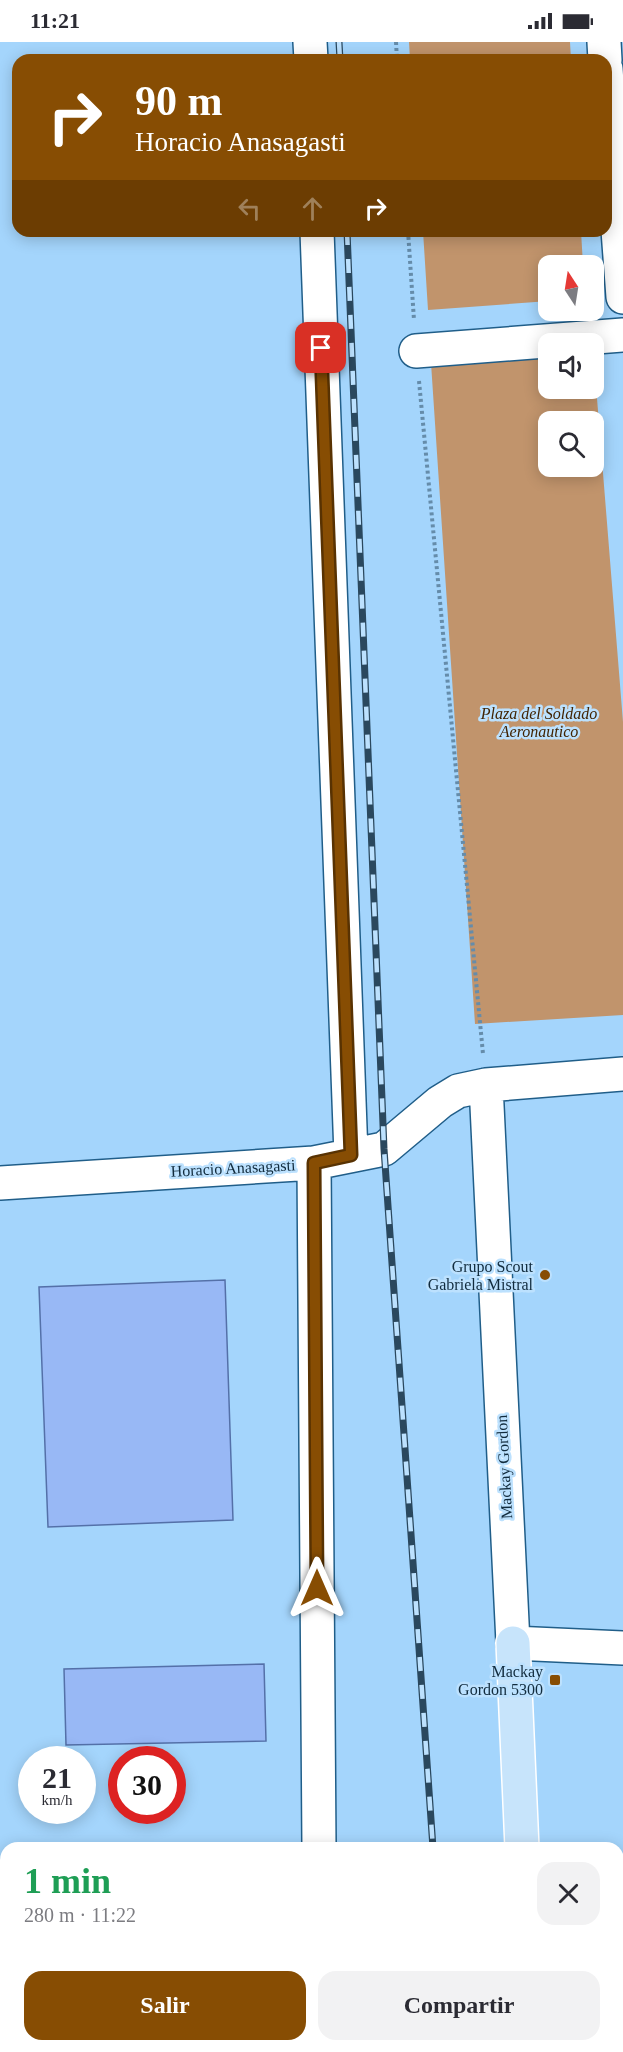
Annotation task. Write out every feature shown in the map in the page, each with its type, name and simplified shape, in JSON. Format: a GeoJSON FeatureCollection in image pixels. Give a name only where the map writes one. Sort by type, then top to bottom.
{"type":"FeatureCollection","features":[{"type":"Feature","properties":{"kind":"main road","name":"Mackay Gordon"},"geometry":{"type":"LineString","coordinates":[[513,1643],[522,1842]]}},
{"type":"Feature","properties":{"kind":"street"},"geometry":{"type":"LineString","coordinates":[[612,149],[623,297]]}},
{"type":"Feature","properties":{"kind":"street"},"geometry":{"type":"LineString","coordinates":[[317,237],[351,1155]]}},
{"type":"Feature","properties":{"kind":"street"},"geometry":{"type":"LineString","coordinates":[[416,351],[623,335]]}},
{"type":"Feature","properties":{"kind":"street","name":"Horacio Anasagasti"},"geometry":{"type":"LineString","coordinates":[[0,1184],[314,1163],[384,1149],[440,1102],[458,1092],[486,1085],[623,1074]]}},
{"type":"Feature","properties":{"kind":"street","name":"Mackay Gordon"},"geometry":{"type":"LineString","coordinates":[[486,1085],[513,1643]]}},
{"type":"Feature","properties":{"kind":"street"},"geometry":{"type":"LineString","coordinates":[[314,1163],[319,1842]]}},
{"type":"Feature","properties":{"kind":"street"},"geometry":{"type":"LineString","coordinates":[[513,1643],[623,1648]]}},
{"type":"Feature","properties":{"kind":"path"},"geometry":{"type":"LineString","coordinates":[[408,237],[416,351],[486,1085]]}},
{"type":"Feature","properties":{"kind":"green space"},"geometry":{"type":"Polygon","coordinates":[[[409,42],[570,42],[571,54],[410,54],[409,42]]]}},
{"type":"Feature","properties":{"kind":"green space"},"geometry":{"type":"Polygon","coordinates":[[[423,237],[581,237],[582,255],[538,255],[538,302],[428,310],[423,237]]]}},
{"type":"Feature","properties":{"kind":"green space","name":"Plaza del Soldado Aeronautico"},"geometry":{"type":"Polygon","coordinates":[[[538,356],[538,399],[597,399],[598,411],[538,411],[538,477],[603,477],[623,722],[623,1015],[475,1024],[431,363],[538,356]]]}},
{"type":"Feature","properties":{"kind":"building"},"geometry":{"type":"Polygon","coordinates":[[[225,1280],[233,1520],[48,1527],[39,1287],[225,1280]]]}},
{"type":"Feature","properties":{"kind":"building"},"geometry":{"type":"Polygon","coordinates":[[[264,1664],[266,1741],[66,1745],[64,1669],[264,1664]]]}},
{"type":"Feature","properties":{"kind":"railway"},"geometry":{"type":"LineString","coordinates":[[339,42],[340,54]]}},
{"type":"Feature","properties":{"kind":"railway"},"geometry":{"type":"LineString","coordinates":[[347,237],[384,1149],[433,1842]]}},
{"type":"Feature","properties":{"kind":"place","name":"Grupo Scout Gabriela Mistral"},"geometry":{"type":"Point","coordinates":[545,1275]}},
{"type":"Feature","properties":{"kind":"place","name":"Mackay Gordon 5300"},"geometry":{"type":"Point","coordinates":[555,1680]}},
{"type":"Feature","properties":{"kind":"route"},"geometry":{"type":"LineString","coordinates":[[317,1588],[314,1163],[351,1155],[321,348]]}}]}
